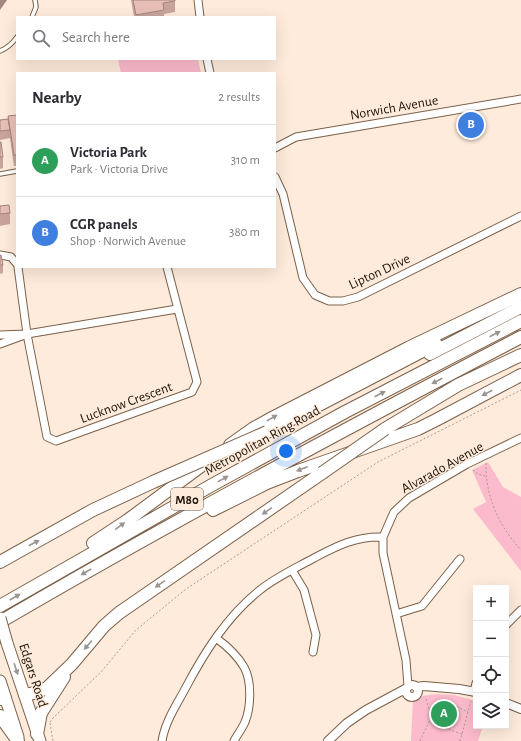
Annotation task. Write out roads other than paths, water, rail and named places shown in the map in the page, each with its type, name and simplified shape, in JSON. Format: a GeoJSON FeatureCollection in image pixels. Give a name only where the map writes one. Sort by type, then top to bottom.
{"type":"FeatureCollection","features":[{"type":"Feature","properties":{"kind":"highway"},"geometry":{"type":"LineString","coordinates":[[31,588],[80,552],[106,536],[254,428],[408,348],[521,294]]}},
{"type":"Feature","properties":{"kind":"highway"},"geometry":{"type":"LineString","coordinates":[[267,432],[521,301]]}},
{"type":"Feature","properties":{"kind":"highway"},"geometry":{"type":"LineString","coordinates":[[2,558],[93,510],[153,482],[328,407],[521,307]]}},
{"type":"Feature","properties":{"kind":"highway","name":"Metropolitan Ring Road"},"geometry":{"type":"LineString","coordinates":[[0,606],[338,415],[521,321]]}},
{"type":"Feature","properties":{"kind":"highway","name":"Metropolitan Ring Road"},"geometry":{"type":"LineString","coordinates":[[0,622],[108,559],[350,426],[521,337]]}},
{"type":"Feature","properties":{"kind":"highway"},"geometry":{"type":"LineString","coordinates":[[25,695],[47,688],[72,664],[104,626],[119,613],[385,429],[458,385],[521,355]]}},
{"type":"Feature","properties":{"kind":"highway"},"geometry":{"type":"LineString","coordinates":[[108,559],[267,483],[418,429],[521,375]]}},
{"type":"Feature","properties":{"kind":"highway"},"geometry":{"type":"LineString","coordinates":[[39,737],[42,713],[72,664]]}},
{"type":"Feature","properties":{"kind":"highway"},"geometry":{"type":"LineString","coordinates":[[0,716],[18,741]]}},
{"type":"Feature","properties":{"kind":"main road","name":"Edgars Road"},"geometry":{"type":"LineString","coordinates":[[0,618],[39,737]]}},
{"type":"Feature","properties":{"kind":"main road"},"geometry":{"type":"LineString","coordinates":[[0,681],[3,699],[18,741]]}},
{"type":"Feature","properties":{"kind":"main road"},"geometry":{"type":"LineString","coordinates":[[3,699],[25,695]]}},
{"type":"Feature","properties":{"kind":"street"},"geometry":{"type":"LineString","coordinates":[[198,0],[200,16]]}},
{"type":"Feature","properties":{"kind":"street"},"geometry":{"type":"LineString","coordinates":[[208,60],[210,72]]}},
{"type":"Feature","properties":{"kind":"street","name":"Norwich Avenue"},"geometry":{"type":"LineString","coordinates":[[276,147],[296,137],[521,99]]}},
{"type":"Feature","properties":{"kind":"street","name":"Lipton Drive"},"geometry":{"type":"LineString","coordinates":[[276,179],[283,194],[302,278],[315,295],[329,301],[343,301],[358,297],[521,216]]}},
{"type":"Feature","properties":{"kind":"street"},"geometry":{"type":"LineString","coordinates":[[0,255],[11,257],[16,263]]}},
{"type":"Feature","properties":{"kind":"street"},"geometry":{"type":"LineString","coordinates":[[18,268],[28,334]]}},
{"type":"Feature","properties":{"kind":"street","name":"Lucknow Crescent"},"geometry":{"type":"LineString","coordinates":[[28,334],[47,437],[56,442],[192,392],[197,382],[167,268]]}},
{"type":"Feature","properties":{"kind":"street"},"geometry":{"type":"LineString","coordinates":[[0,335],[28,334],[177,308]]}},
{"type":"Feature","properties":{"kind":"street"},"geometry":{"type":"LineString","coordinates":[[0,344],[28,334]]}},
{"type":"Feature","properties":{"kind":"street","name":"Alvarado Avenue"},"geometry":{"type":"LineString","coordinates":[[383,540],[394,512],[408,498],[471,462],[521,438]]}},
{"type":"Feature","properties":{"kind":"street"},"geometry":{"type":"LineString","coordinates":[[162,741],[166,724],[198,664],[235,613],[260,590],[292,570],[338,546],[356,539],[367,538],[383,540],[383,553],[412,689]]}},
{"type":"Feature","properties":{"kind":"street"},"geometry":{"type":"LineString","coordinates":[[396,614],[422,606],[460,559]]}},
{"type":"Feature","properties":{"kind":"street"},"geometry":{"type":"LineString","coordinates":[[292,570],[304,590],[316,635],[313,652]]}},
{"type":"Feature","properties":{"kind":"street"},"geometry":{"type":"LineString","coordinates":[[509,622],[521,611]]}},
{"type":"Feature","properties":{"kind":"street"},"geometry":{"type":"LineString","coordinates":[[216,638],[233,652],[245,668],[250,690],[245,722],[234,741]]}},
{"type":"Feature","properties":{"kind":"street"},"geometry":{"type":"LineString","coordinates":[[328,741],[347,723],[366,710],[412,689],[437,688],[473,692]]}},
{"type":"Feature","properties":{"kind":"street"},"geometry":{"type":"LineString","coordinates":[[509,704],[521,709]]}},
{"type":"Feature","properties":{"kind":"lane"},"geometry":{"type":"LineString","coordinates":[[32,16],[36,8],[35,0]]}},
{"type":"Feature","properties":{"kind":"lane"},"geometry":{"type":"LineString","coordinates":[[0,51],[6,49],[16,38]]}},
{"type":"Feature","properties":{"kind":"lane"},"geometry":{"type":"LineString","coordinates":[[0,45],[6,49]]}},
{"type":"Feature","properties":{"kind":"lane"},"geometry":{"type":"LineString","coordinates":[[0,174],[16,171]]}},
{"type":"Feature","properties":{"kind":"place","name":"CGR panels"},"geometry":{"type":"Point","coordinates":[471,125]}},
{"type":"Feature","properties":{"kind":"place","name":"Victoria Park"},"geometry":{"type":"Point","coordinates":[444,714]}}]}
